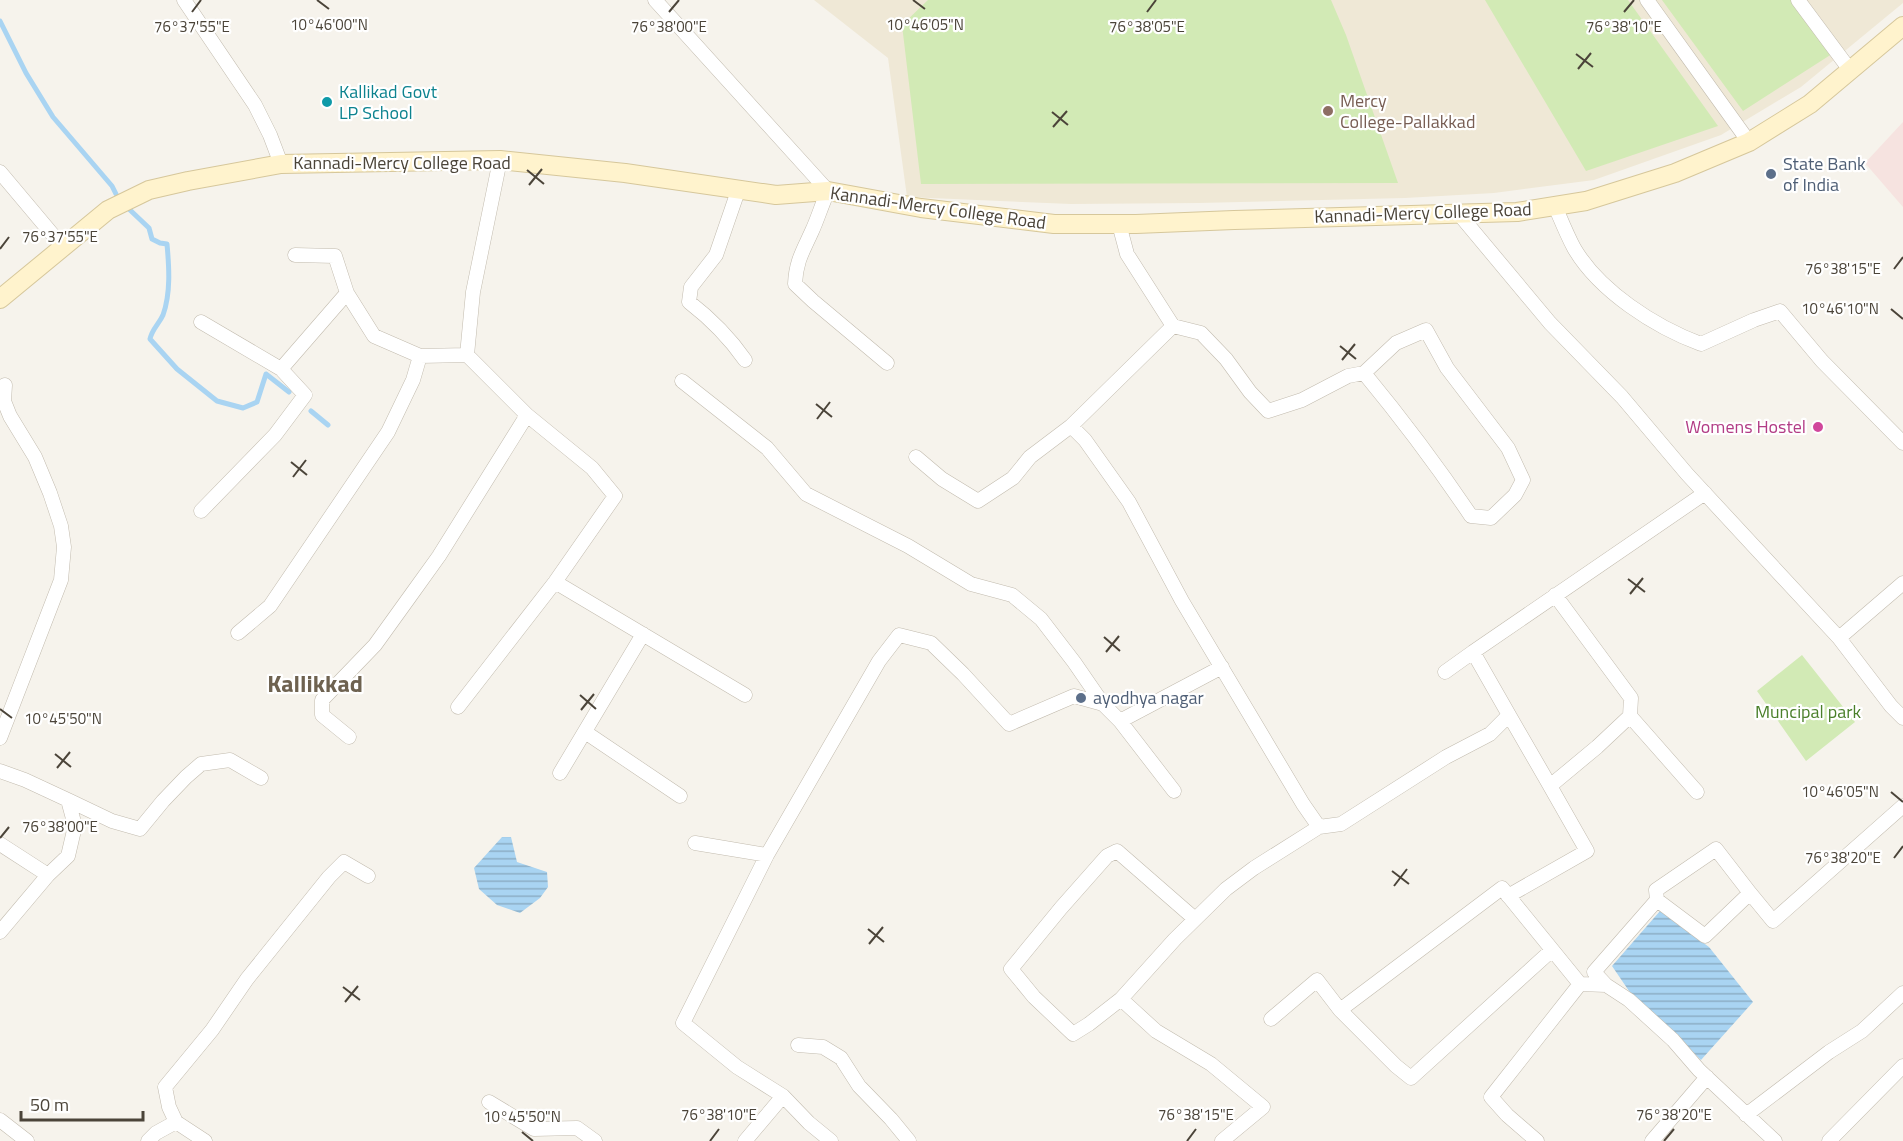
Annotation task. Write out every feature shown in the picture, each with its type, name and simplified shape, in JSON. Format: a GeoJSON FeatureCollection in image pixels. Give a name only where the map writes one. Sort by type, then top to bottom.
{"type":"FeatureCollection","features":[{"type":"Feature","properties":{"kind":"main road","name":"Kannadi-Mercy College Road"},"geometry":{"type":"LineString","coordinates":[[0,299],[108,210],[149,190],[281,164],[500,160],[625,173],[776,195],[828,191],[921,208],[1043,222],[1119,224],[1516,212],[1586,201],[1675,173],[1749,142],[1810,104],[1903,26]]}},
{"type":"Feature","properties":{"kind":"street"},"geometry":{"type":"LineString","coordinates":[[184,0],[255,105],[281,164]]}},
{"type":"Feature","properties":{"kind":"street"},"geometry":{"type":"LineString","coordinates":[[655,0],[828,191],[800,255],[795,284],[887,363]]}},
{"type":"Feature","properties":{"kind":"street"},"geometry":{"type":"LineString","coordinates":[[1647,0],[1749,142]]}},
{"type":"Feature","properties":{"kind":"street"},"geometry":{"type":"LineString","coordinates":[[1798,0],[1850,70]]}},
{"type":"Feature","properties":{"kind":"street"},"geometry":{"type":"LineString","coordinates":[[467,355],[473,292],[500,160]]}},
{"type":"Feature","properties":{"kind":"street"},"geometry":{"type":"LineString","coordinates":[[0,171],[63,247]]}},
{"type":"Feature","properties":{"kind":"street"},"geometry":{"type":"LineString","coordinates":[[738,191],[716,255],[691,287],[689,302],[708,317],[745,360]]}},
{"type":"Feature","properties":{"kind":"street"},"geometry":{"type":"LineString","coordinates":[[1555,206],[1575,248],[1597,279],[1655,323],[1676,335],[1701,344],[1754,320],[1780,312],[1822,361],[1903,443]]}},
{"type":"Feature","properties":{"kind":"street"},"geometry":{"type":"LineString","coordinates":[[1459,214],[1550,323],[1622,397],[1705,493],[1839,638],[1891,706],[1903,718]]}},
{"type":"Feature","properties":{"kind":"street"},"geometry":{"type":"LineString","coordinates":[[1119,224],[1127,254],[1173,326],[1201,333],[1227,359],[1250,392],[1268,411],[1302,400],[1348,376],[1364,373],[1396,343],[1426,330],[1447,368],[1508,448],[1523,480],[1515,495],[1491,518],[1471,516],[1447,480],[1364,373]]}},
{"type":"Feature","properties":{"kind":"street"},"geometry":{"type":"LineString","coordinates":[[295,255],[335,256],[347,293],[374,336],[420,356],[467,355],[528,416],[592,468],[615,496],[555,582],[458,707]]}},
{"type":"Feature","properties":{"kind":"street"},"geometry":{"type":"LineString","coordinates":[[281,369],[347,293]]}},
{"type":"Feature","properties":{"kind":"street"},"geometry":{"type":"LineString","coordinates":[[201,322],[281,369],[305,395],[276,435],[201,511]]}},
{"type":"Feature","properties":{"kind":"street"},"geometry":{"type":"LineString","coordinates":[[916,458],[942,479],[978,501],[1013,478],[1030,457],[1071,426],[1173,326]]}},
{"type":"Feature","properties":{"kind":"street"},"geometry":{"type":"LineString","coordinates":[[238,633],[270,606],[388,432],[413,380],[420,356]]}},
{"type":"Feature","properties":{"kind":"street"},"geometry":{"type":"LineString","coordinates":[[682,381],[767,448],[806,494],[908,546],[971,584],[1012,595],[1041,619],[1103,704],[1174,791]]}},
{"type":"Feature","properties":{"kind":"street"},"geometry":{"type":"LineString","coordinates":[[0,387],[5,385],[4,401],[7,409],[35,457],[50,493],[61,526],[64,548],[61,580],[0,738]]}},
{"type":"Feature","properties":{"kind":"street"},"geometry":{"type":"LineString","coordinates":[[349,737],[322,715],[322,700],[375,645],[439,556],[528,416]]}},
{"type":"Feature","properties":{"kind":"street"},"geometry":{"type":"LineString","coordinates":[[1071,426],[1085,440],[1129,502],[1182,601],[1319,827]]}},
{"type":"Feature","properties":{"kind":"street"},"geometry":{"type":"LineString","coordinates":[[1445,672],[1705,493]]}},
{"type":"Feature","properties":{"kind":"street"},"geometry":{"type":"LineString","coordinates":[[555,582],[745,695]]}},
{"type":"Feature","properties":{"kind":"street"},"geometry":{"type":"LineString","coordinates":[[1839,638],[1903,583]]}},
{"type":"Feature","properties":{"kind":"street"},"geometry":{"type":"LineString","coordinates":[[1550,786],[1630,716],[1632,698],[1555,595]]}},
{"type":"Feature","properties":{"kind":"street"},"geometry":{"type":"LineString","coordinates":[[560,774],[643,634]]}},
{"type":"Feature","properties":{"kind":"street"},"geometry":{"type":"LineString","coordinates":[[831,1141],[809,1124],[783,1096],[737,1067],[683,1023],[767,855],[879,662],[899,635],[931,643],[1009,724],[1074,696],[1103,704]]}},
{"type":"Feature","properties":{"kind":"street"},"geometry":{"type":"LineString","coordinates":[[1473,652],[1587,851],[1508,896]]}},
{"type":"Feature","properties":{"kind":"street"},"geometry":{"type":"LineString","coordinates":[[1119,721],[1222,667]]}},
{"type":"Feature","properties":{"kind":"street"},"geometry":{"type":"LineString","coordinates":[[1195,919],[1117,851],[1107,856],[1011,969],[1034,997],[1073,1034],[1120,999],[1174,939],[1195,919],[1226,889],[1254,868],[1319,827],[1341,824],[1446,756],[1490,734],[1509,715]]}},
{"type":"Feature","properties":{"kind":"street"},"geometry":{"type":"LineString","coordinates":[[1630,716],[1697,792]]}},
{"type":"Feature","properties":{"kind":"street"},"geometry":{"type":"LineString","coordinates":[[585,732],[680,796]]}},
{"type":"Feature","properties":{"kind":"street"},"geometry":{"type":"LineString","coordinates":[[0,771],[25,780],[112,821],[140,829],[163,801],[201,764],[230,760],[261,778]]}},
{"type":"Feature","properties":{"kind":"street"},"geometry":{"type":"LineString","coordinates":[[0,932],[48,875],[68,856],[75,826],[68,800]]}},
{"type":"Feature","properties":{"kind":"street"},"geometry":{"type":"LineString","coordinates":[[1775,1141],[1707,1077],[1673,1040],[1629,1000],[1606,985],[1594,972],[1657,900],[1656,890],[1716,849],[1773,921],[1903,806]]}},
{"type":"Feature","properties":{"kind":"street"},"geometry":{"type":"LineString","coordinates":[[695,843],[767,855]]}},
{"type":"Feature","properties":{"kind":"street"},"geometry":{"type":"LineString","coordinates":[[0,844],[48,875]]}},
{"type":"Feature","properties":{"kind":"street"},"geometry":{"type":"LineString","coordinates":[[205,1141],[176,1122],[169,1107],[165,1087],[212,1030],[247,979],[329,877],[344,862],[368,876]]}},
{"type":"Feature","properties":{"kind":"street"},"geometry":{"type":"LineString","coordinates":[[1340,1010],[1502,888],[1580,984],[1606,985]]}},
{"type":"Feature","properties":{"kind":"street"},"geometry":{"type":"LineString","coordinates":[[1657,900],[1705,936],[1750,893]]}},
{"type":"Feature","properties":{"kind":"street"},"geometry":{"type":"LineString","coordinates":[[1270,1019],[1317,980],[1340,1010],[1411,1078],[1552,950]]}},
{"type":"Feature","properties":{"kind":"street"},"geometry":{"type":"LineString","coordinates":[[1537,1141],[1507,1115],[1491,1097],[1580,984]]}},
{"type":"Feature","properties":{"kind":"street"},"geometry":{"type":"LineString","coordinates":[[1746,1115],[1862,1031],[1903,993]]}},
{"type":"Feature","properties":{"kind":"street"},"geometry":{"type":"LineString","coordinates":[[1120,999],[1156,1031],[1211,1064],[1263,1107],[1222,1141]]}},
{"type":"Feature","properties":{"kind":"street"},"geometry":{"type":"LineString","coordinates":[[798,1045],[823,1047],[841,1058],[859,1086],[909,1141]]}},
{"type":"Feature","properties":{"kind":"street"},"geometry":{"type":"LineString","coordinates":[[1829,1141],[1903,1066]]}},
{"type":"Feature","properties":{"kind":"street"},"geometry":{"type":"LineString","coordinates":[[1652,1141],[1707,1077]]}},
{"type":"Feature","properties":{"kind":"street"},"geometry":{"type":"LineString","coordinates":[[745,1141],[783,1096]]}},
{"type":"Feature","properties":{"kind":"street"},"geometry":{"type":"LineString","coordinates":[[489,1102],[534,1129],[577,1128],[595,1141]]}},
{"type":"Feature","properties":{"kind":"street"},"geometry":{"type":"LineString","coordinates":[[0,1120],[27,1141]]}},
{"type":"Feature","properties":{"kind":"street"},"geometry":{"type":"LineString","coordinates":[[148,1141],[156,1133],[176,1122]]}},
{"type":"Feature","properties":{"kind":"shaded area","name":"Mercy College-Pallakkad"},"geometry":{"type":"Polygon","coordinates":[[[814,0],[1903,0],[1903,3],[1801,87],[1721,135],[1594,180],[1494,193],[1405,198],[1071,204],[907,197],[888,58],[814,0]]]}},
{"type":"Feature","properties":{"kind":"shaded area"},"geometry":{"type":"Polygon","coordinates":[[[1903,122],[1903,207],[1865,163],[1903,122]]]}},
{"type":"Feature","properties":{"kind":"green space"},"geometry":{"type":"Polygon","coordinates":[[[928,0],[1331,0],[1346,35],[1398,183],[921,184],[902,25],[928,0]]]}},
{"type":"Feature","properties":{"kind":"green space"},"geometry":{"type":"Polygon","coordinates":[[[1485,0],[1628,0],[1718,126],[1586,171],[1485,0]]]}},
{"type":"Feature","properties":{"kind":"green space"},"geometry":{"type":"Polygon","coordinates":[[[1662,0],[1798,0],[1835,52],[1743,111],[1662,0]]]}},
{"type":"Feature","properties":{"kind":"green space","name":"Muncipal park"},"geometry":{"type":"Polygon","coordinates":[[[1802,655],[1855,722],[1806,761],[1757,691],[1802,655]]]}},
{"type":"Feature","properties":{"kind":"water"},"geometry":{"type":"Polygon","coordinates":[[[502,837],[511,837],[517,862],[547,872],[548,887],[540,898],[520,913],[497,905],[479,889],[474,868],[502,837]]]}},
{"type":"Feature","properties":{"kind":"water"},"geometry":{"type":"Polygon","coordinates":[[[1660,911],[1709,947],[1753,1002],[1701,1060],[1629,991],[1612,966],[1660,911]]]}},
{"type":"Feature","properties":{"kind":"waterway"},"geometry":{"type":"LineString","coordinates":[[0,21],[26,73],[53,117],[112,186],[116,194]]}},
{"type":"Feature","properties":{"kind":"waterway"},"geometry":{"type":"LineString","coordinates":[[130,210],[149,228],[152,239],[167,244],[169,270],[167,298],[163,315],[150,339],[177,369],[217,401],[243,408],[257,402],[266,374],[289,392]]}},
{"type":"Feature","properties":{"kind":"waterway"},"geometry":{"type":"LineString","coordinates":[[311,411],[328,425]]}},
{"type":"Feature","properties":{"kind":"place","name":"Kallikad Govt LP School"},"geometry":{"type":"Point","coordinates":[327,102]}},
{"type":"Feature","properties":{"kind":"place","name":"Mercy College-Pallakkad"},"geometry":{"type":"Point","coordinates":[1328,111]}},
{"type":"Feature","properties":{"kind":"place","name":"State Bank of India"},"geometry":{"type":"Point","coordinates":[1771,174]}},
{"type":"Feature","properties":{"kind":"place","name":"Womens Hostel"},"geometry":{"type":"Point","coordinates":[1818,427]}},
{"type":"Feature","properties":{"kind":"place","name":"ayodhya nagar"},"geometry":{"type":"Point","coordinates":[1081,698]}},
{"type":"Feature","properties":{"kind":"district","name":"Kallikkad"},"geometry":{"type":"Point","coordinates":[315,684]}}]}
